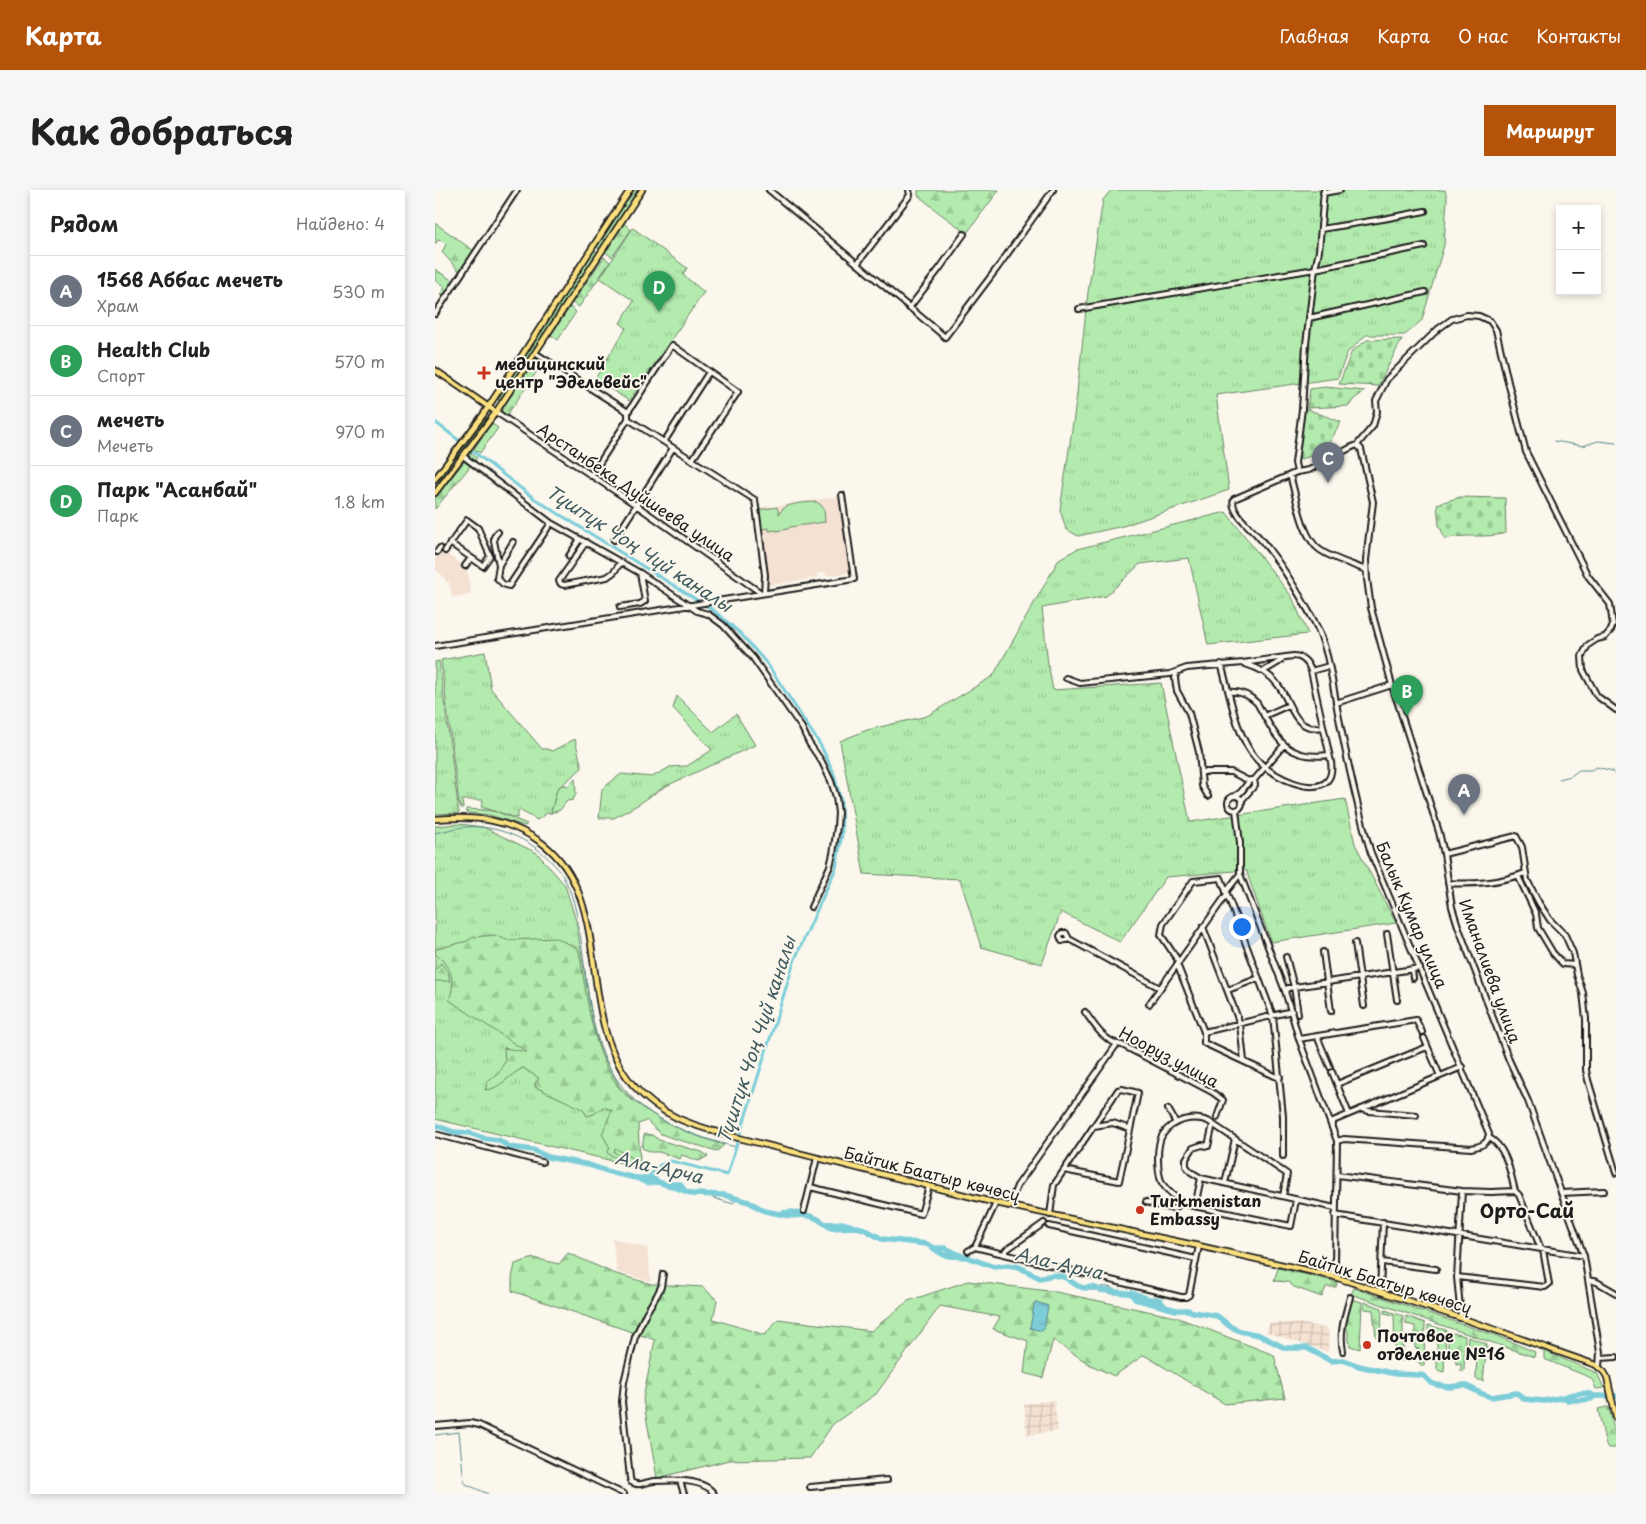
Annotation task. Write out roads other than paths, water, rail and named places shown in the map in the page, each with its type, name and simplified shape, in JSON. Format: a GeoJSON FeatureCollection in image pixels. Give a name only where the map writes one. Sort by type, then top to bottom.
{"type":"FeatureCollection","features":[{"type":"Feature","properties":{"kind":"main road"},"geometry":{"type":"LineString","coordinates":[[435,479],[489,406],[630,190]]}},
{"type":"Feature","properties":{"kind":"main road"},"geometry":{"type":"LineString","coordinates":[[435,493],[496,412],[642,190]]}},
{"type":"Feature","properties":{"kind":"main road"},"geometry":{"type":"LineString","coordinates":[[435,370],[496,412]]}},
{"type":"Feature","properties":{"kind":"main road","name":"Байтик Баатыр көчөсү"},"geometry":{"type":"LineString","coordinates":[[435,819],[475,818],[503,823],[529,834],[546,846],[560,860],[574,880],[583,903],[603,1024],[611,1050],[618,1064],[635,1086],[660,1109],[689,1124],[996,1203],[1333,1276],[1461,1318],[1599,1367]]}},
{"type":"Feature","properties":{"kind":"main road"},"geometry":{"type":"LineString","coordinates":[[1599,1367],[1604,1372],[1609,1385],[1616,1418]]}},
{"type":"Feature","properties":{"kind":"street"},"geometry":{"type":"LineString","coordinates":[[435,314],[517,190]]}},
{"type":"Feature","properties":{"kind":"street"},"geometry":{"type":"LineString","coordinates":[[769,190],[945,337],[1053,190]]}},
{"type":"Feature","properties":{"kind":"street"},"geometry":{"type":"LineString","coordinates":[[857,264],[910,195],[909,190]]}},
{"type":"Feature","properties":{"kind":"street"},"geometry":{"type":"LineString","coordinates":[[1340,190],[1323,192],[1319,251],[1306,344],[1303,409],[1295,463],[1297,472],[1309,470],[1357,445],[1373,426],[1377,412],[1377,401],[1387,379],[1438,329],[1452,319],[1467,315],[1479,316],[1490,321],[1496,330],[1507,382],[1526,452],[1588,576],[1610,604],[1613,625],[1611,630],[1605,637],[1597,639],[1588,645],[1582,656],[1583,670],[1597,696],[1616,710]]}},
{"type":"Feature","properties":{"kind":"street"},"geometry":{"type":"LineString","coordinates":[[1321,229],[1425,211]]}},
{"type":"Feature","properties":{"kind":"street"},"geometry":{"type":"LineString","coordinates":[[909,308],[964,234]]}},
{"type":"Feature","properties":{"kind":"street"},"geometry":{"type":"LineString","coordinates":[[1079,309],[1315,269],[1424,246]]}},
{"type":"Feature","properties":{"kind":"street"},"geometry":{"type":"LineString","coordinates":[[1309,318],[1425,292]]}},
{"type":"Feature","properties":{"kind":"street"},"geometry":{"type":"LineString","coordinates":[[591,476],[628,419],[628,412],[672,345],[738,392],[692,460]]}},
{"type":"Feature","properties":{"kind":"street"},"geometry":{"type":"LineString","coordinates":[[535,353],[628,412]]}},
{"type":"Feature","properties":{"kind":"street"},"geometry":{"type":"LineString","coordinates":[[664,442],[709,372]]}},
{"type":"Feature","properties":{"kind":"street","name":"Арстанбека Дуйшеева улица"},"geometry":{"type":"LineString","coordinates":[[496,412],[636,505],[762,593]]}},
{"type":"Feature","properties":{"kind":"street"},"geometry":{"type":"LineString","coordinates":[[628,419],[755,500],[765,575],[762,593]]}},
{"type":"Feature","properties":{"kind":"street","name":"Иманалиева улица"},"geometry":{"type":"LineString","coordinates":[[1357,445],[1361,450],[1373,502],[1366,570],[1371,608],[1392,685],[1431,806],[1444,854],[1452,907],[1457,926],[1509,1060],[1528,1101],[1584,1256],[1599,1346],[1599,1367]]}},
{"type":"Feature","properties":{"kind":"street"},"geometry":{"type":"LineString","coordinates":[[614,540],[673,448]]}},
{"type":"Feature","properties":{"kind":"street"},"geometry":{"type":"LineString","coordinates":[[464,455],[551,523],[640,573],[697,611],[708,614],[719,622],[753,658],[802,728],[831,781],[837,805],[836,839],[829,866],[811,907]]}},
{"type":"Feature","properties":{"kind":"street","name":"Балык Кумар улица"},"geometry":{"type":"LineString","coordinates":[[1297,472],[1234,499],[1233,504],[1236,512],[1268,547],[1299,595],[1317,628],[1329,666],[1358,806],[1371,853],[1488,1130],[1488,1137]]}},
{"type":"Feature","properties":{"kind":"street"},"geometry":{"type":"LineString","coordinates":[[1290,475],[1298,511],[1309,536],[1317,548],[1366,570]]}},
{"type":"Feature","properties":{"kind":"street"},"geometry":{"type":"LineString","coordinates":[[435,646],[854,579],[842,495]]}},
{"type":"Feature","properties":{"kind":"street"},"geometry":{"type":"LineString","coordinates":[[441,550],[450,543],[467,520],[478,528],[490,556],[483,566],[450,543]]}},
{"type":"Feature","properties":{"kind":"street"},"geometry":{"type":"LineString","coordinates":[[499,532],[494,537],[499,565],[498,580],[509,586],[551,523]]}},
{"type":"Feature","properties":{"kind":"street"},"geometry":{"type":"LineString","coordinates":[[569,556],[580,539]]}},
{"type":"Feature","properties":{"kind":"street"},"geometry":{"type":"LineString","coordinates":[[499,565],[513,542]]}},
{"type":"Feature","properties":{"kind":"street"},"geometry":{"type":"LineString","coordinates":[[586,542],[559,581],[561,584],[607,577],[614,572],[621,562]]}},
{"type":"Feature","properties":{"kind":"street"},"geometry":{"type":"LineString","coordinates":[[465,566],[471,558]]}},
{"type":"Feature","properties":{"kind":"street"},"geometry":{"type":"LineString","coordinates":[[620,607],[640,604],[645,601],[640,573]]}},
{"type":"Feature","properties":{"kind":"street"},"geometry":{"type":"LineString","coordinates":[[1066,678],[1080,683],[1176,673],[1187,668],[1221,664],[1243,663],[1293,656],[1300,657],[1307,662],[1311,672],[1329,755],[1331,774],[1325,783],[1317,786],[1306,786],[1291,782],[1278,776],[1257,759],[1245,741],[1237,721],[1221,664]]}},
{"type":"Feature","properties":{"kind":"street"},"geometry":{"type":"LineString","coordinates":[[1264,671],[1283,658]]}},
{"type":"Feature","properties":{"kind":"street"},"geometry":{"type":"LineString","coordinates":[[1243,663],[1264,671],[1280,687],[1298,720],[1304,725],[1313,728],[1323,727]]}},
{"type":"Feature","properties":{"kind":"street"},"geometry":{"type":"LineString","coordinates":[[1311,672],[1329,666]]}},
{"type":"Feature","properties":{"kind":"street"},"geometry":{"type":"LineString","coordinates":[[1176,673],[1177,691],[1189,713],[1199,752],[1202,786],[1208,796]]}},
{"type":"Feature","properties":{"kind":"street"},"geometry":{"type":"LineString","coordinates":[[1336,703],[1392,685]]}},
{"type":"Feature","properties":{"kind":"street"},"geometry":{"type":"LineString","coordinates":[[1229,692],[1239,692],[1253,698],[1274,734],[1285,745],[1308,755],[1329,755]]}},
{"type":"Feature","properties":{"kind":"street"},"geometry":{"type":"LineString","coordinates":[[1264,716],[1289,704]]}},
{"type":"Feature","properties":{"kind":"street"},"geometry":{"type":"LineString","coordinates":[[1202,772],[1231,772],[1249,781],[1254,780],[1285,745]]}},
{"type":"Feature","properties":{"kind":"street"},"geometry":{"type":"LineString","coordinates":[[1241,800],[1255,785],[1254,780]]}},
{"type":"Feature","properties":{"kind":"street"},"geometry":{"type":"LineString","coordinates":[[1236,810],[1231,809],[1228,804],[1230,797],[1241,792],[1249,781]]}},
{"type":"Feature","properties":{"kind":"street"},"geometry":{"type":"LineString","coordinates":[[1235,796],[1239,797],[1242,806],[1236,810]]}},
{"type":"Feature","properties":{"kind":"street"},"geometry":{"type":"LineString","coordinates":[[1236,810],[1240,843],[1240,874],[1285,991],[1299,1039],[1338,1140]]}},
{"type":"Feature","properties":{"kind":"street"},"geometry":{"type":"LineString","coordinates":[[1444,854],[1516,836],[1522,847],[1526,864],[1525,873],[1539,903],[1550,920],[1565,935],[1573,953],[1583,992],[1586,1019],[1587,1075],[1616,1173]]}},
{"type":"Feature","properties":{"kind":"street"},"geometry":{"type":"LineString","coordinates":[[1448,883],[1478,883],[1525,873]]}},
{"type":"Feature","properties":{"kind":"street"},"geometry":{"type":"LineString","coordinates":[[1149,1004],[1240,874]]}},
{"type":"Feature","properties":{"kind":"street"},"geometry":{"type":"LineString","coordinates":[[1518,876],[1536,914],[1538,928],[1553,953],[1563,964],[1575,965]]}},
{"type":"Feature","properties":{"kind":"street"},"geometry":{"type":"LineString","coordinates":[[1279,1077],[1205,1043],[1204,1032],[1178,963],[1161,934],[1163,924],[1193,881],[1221,878],[1273,1016],[1283,1116],[1283,1156]]}},
{"type":"Feature","properties":{"kind":"street"},"geometry":{"type":"LineString","coordinates":[[1203,927],[1240,1024],[1244,1061]]}},
{"type":"Feature","properties":{"kind":"street"},"geometry":{"type":"LineString","coordinates":[[1387,934],[1397,1000]]}},
{"type":"Feature","properties":{"kind":"street"},"geometry":{"type":"LineString","coordinates":[[1069,939],[1160,988]]}},
{"type":"Feature","properties":{"kind":"street"},"geometry":{"type":"LineString","coordinates":[[1355,944],[1365,1006]]}},
{"type":"Feature","properties":{"kind":"street"},"geometry":{"type":"LineString","coordinates":[[1323,952],[1331,1011]]}},
{"type":"Feature","properties":{"kind":"street"},"geometry":{"type":"LineString","coordinates":[[1286,956],[1294,987],[1298,1014]]}},
{"type":"Feature","properties":{"kind":"street"},"geometry":{"type":"LineString","coordinates":[[1285,991],[1294,987],[1420,968]]}},
{"type":"Feature","properties":{"kind":"street"},"geometry":{"type":"LineString","coordinates":[[1412,970],[1413,978]]}},
{"type":"Feature","properties":{"kind":"street"},"geometry":{"type":"LineString","coordinates":[[1228,990],[1259,978]]}},
{"type":"Feature","properties":{"kind":"street"},"geometry":{"type":"LineString","coordinates":[[1204,1032],[1292,1011]]}},
{"type":"Feature","properties":{"kind":"street","name":"Нооруз улица"},"geometry":{"type":"LineString","coordinates":[[1085,1012],[1099,1032],[1117,1044],[1212,1092],[1223,1100],[1217,1118]]}},
{"type":"Feature","properties":{"kind":"street"},"geometry":{"type":"LineString","coordinates":[[1299,1039],[1416,1020],[1422,1032]]}},
{"type":"Feature","properties":{"kind":"street"},"geometry":{"type":"LineString","coordinates":[[1317,1036],[1330,1067]]}},
{"type":"Feature","properties":{"kind":"street"},"geometry":{"type":"LineString","coordinates":[[1424,1038],[1440,1076]]}},
{"type":"Feature","properties":{"kind":"street"},"geometry":{"type":"LineString","coordinates":[[1009,1206],[1017,1186],[1117,1044]]}},
{"type":"Feature","properties":{"kind":"street"},"geometry":{"type":"LineString","coordinates":[[1337,1084],[1427,1047]]}},
{"type":"Feature","properties":{"kind":"street"},"geometry":{"type":"LineString","coordinates":[[1333,1276],[1335,1263],[1338,1140],[1332,1121],[1462,1067]]}},
{"type":"Feature","properties":{"kind":"street"},"geometry":{"type":"LineString","coordinates":[[1332,1072],[1349,1114]]}},
{"type":"Feature","properties":{"kind":"street"},"geometry":{"type":"LineString","coordinates":[[1050,1215],[1053,1188],[1094,1126],[1119,1090],[1138,1093],[1119,1181],[1065,1170]]}},
{"type":"Feature","properties":{"kind":"street"},"geometry":{"type":"LineString","coordinates":[[1168,1109],[1177,1123]]}},
{"type":"Feature","properties":{"kind":"street"},"geometry":{"type":"LineString","coordinates":[[1361,1109],[1416,1115]]}},
{"type":"Feature","properties":{"kind":"street"},"geometry":{"type":"LineString","coordinates":[[1283,1196],[1287,1174],[1203,1119],[1193,1117],[1177,1123],[1164,1133],[1161,1138],[1158,1164],[1163,1184],[1171,1194],[1182,1202],[1291,1226],[1296,1200]]}},
{"type":"Feature","properties":{"kind":"street"},"geometry":{"type":"LineString","coordinates":[[1094,1126],[1113,1123],[1130,1129]]}},
{"type":"Feature","properties":{"kind":"street"},"geometry":{"type":"LineString","coordinates":[[1213,1124],[1208,1146],[1193,1148],[1186,1159],[1187,1169],[1201,1178],[1335,1208]]}},
{"type":"Feature","properties":{"kind":"street"},"geometry":{"type":"LineString","coordinates":[[435,1134],[542,1162]]}},
{"type":"Feature","properties":{"kind":"street"},"geometry":{"type":"LineString","coordinates":[[1338,1140],[1471,1148],[1481,1146],[1487,1141],[1488,1137],[1494,1140],[1502,1149],[1515,1192],[1519,1195],[1542,1249],[1549,1284],[1545,1287],[1457,1276]]}},
{"type":"Feature","properties":{"kind":"street"},"geometry":{"type":"LineString","coordinates":[[1225,1184],[1235,1139]]}},
{"type":"Feature","properties":{"kind":"street"},"geometry":{"type":"LineString","coordinates":[[804,1211],[817,1158]]}},
{"type":"Feature","properties":{"kind":"street"},"geometry":{"type":"LineString","coordinates":[[1337,1175],[1461,1191],[1515,1192]]}},
{"type":"Feature","properties":{"kind":"street"},"geometry":{"type":"LineString","coordinates":[[1195,1206],[1201,1178]]}},
{"type":"Feature","properties":{"kind":"street"},"geometry":{"type":"LineString","coordinates":[[810,1186],[921,1214],[929,1186]]}},
{"type":"Feature","properties":{"kind":"street"},"geometry":{"type":"LineString","coordinates":[[1461,1191],[1457,1276],[1461,1318]]}},
{"type":"Feature","properties":{"kind":"street"},"geometry":{"type":"LineString","coordinates":[[1561,1193],[1604,1191]]}},
{"type":"Feature","properties":{"kind":"street"},"geometry":{"type":"LineString","coordinates":[[1146,1202],[1174,1209],[1182,1202]]}},
{"type":"Feature","properties":{"kind":"street"},"geometry":{"type":"LineString","coordinates":[[968,1251],[975,1247],[996,1203]]}},
{"type":"Feature","properties":{"kind":"street"},"geometry":{"type":"LineString","coordinates":[[1335,1215],[1584,1256]]}},
{"type":"Feature","properties":{"kind":"street"},"geometry":{"type":"LineString","coordinates":[[1380,1291],[1383,1222]]}},
{"type":"Feature","properties":{"kind":"street"},"geometry":{"type":"LineString","coordinates":[[1003,1254],[1044,1224]]}},
{"type":"Feature","properties":{"kind":"street"},"geometry":{"type":"LineString","coordinates":[[1049,1226],[1196,1259]]}},
{"type":"Feature","properties":{"kind":"street"},"geometry":{"type":"LineString","coordinates":[[975,1247],[1186,1297],[1189,1295],[1199,1246]]}},
{"type":"Feature","properties":{"kind":"street"},"geometry":{"type":"LineString","coordinates":[[1382,1262],[1436,1269]]}},
{"type":"Feature","properties":{"kind":"street"},"geometry":{"type":"LineString","coordinates":[[663,1274],[661,1288],[646,1313],[635,1337],[624,1382],[622,1402],[631,1482],[639,1485],[655,1481],[699,1483],[714,1494]]}},
{"type":"Feature","properties":{"kind":"street"},"geometry":{"type":"LineString","coordinates":[[1589,1280],[1616,1292]]}},
{"type":"Feature","properties":{"kind":"street"},"geometry":{"type":"LineString","coordinates":[[1343,1351],[1341,1339],[1342,1326],[1350,1297]]}},
{"type":"Feature","properties":{"kind":"street"},"geometry":{"type":"LineString","coordinates":[[1600,1358],[1616,1357]]}},
{"type":"Feature","properties":{"kind":"street"},"geometry":{"type":"LineString","coordinates":[[435,1426],[465,1423],[479,1424],[623,1494]]}},
{"type":"Feature","properties":{"kind":"street"},"geometry":{"type":"LineString","coordinates":[[810,1487],[887,1480]]}},
{"type":"Feature","properties":{"kind":"street"},"geometry":{"type":"LineString","coordinates":[[680,1482],[684,1494]]}},
{"type":"Feature","properties":{"kind":"water"},"geometry":{"type":"Polygon","coordinates":[[[1036,1302],[1048,1306],[1042,1331],[1030,1328],[1036,1302]]]}},
{"type":"Feature","properties":{"kind":"waterway","name":"Түштүк Чоң Чүй каналы"},"geometry":{"type":"LineString","coordinates":[[435,422],[535,499],[713,610],[741,634],[768,665],[821,746],[833,771],[841,801],[842,834],[836,868],[795,959],[727,1175],[671,1161],[660,1165],[647,1178]]}},
{"type":"Feature","properties":{"kind":"waterway"},"geometry":{"type":"LineString","coordinates":[[1554,441],[1583,446],[1598,441],[1616,443]]}},
{"type":"Feature","properties":{"kind":"waterway"},"geometry":{"type":"LineString","coordinates":[[1559,779],[1571,776],[1579,770],[1591,770],[1596,767],[1613,771],[1616,776]]}},
{"type":"Feature","properties":{"kind":"waterway"},"geometry":{"type":"LineString","coordinates":[[435,833],[465,827],[499,830],[530,844],[550,860],[566,882],[574,903],[592,1016],[603,1052],[621,1085],[644,1108],[658,1117],[688,1132],[736,1147]]}},
{"type":"Feature","properties":{"kind":"waterway","name":"Ала-Арча"},"geometry":{"type":"LineString","coordinates":[[435,1125],[454,1132],[469,1133],[483,1138],[499,1140],[509,1147],[533,1150],[548,1157],[589,1165],[613,1173],[636,1178],[653,1178],[658,1182],[692,1194],[724,1195],[749,1202],[765,1211],[790,1216],[810,1216],[831,1228],[857,1227],[882,1239],[927,1244],[942,1254],[967,1257],[994,1267],[1008,1265],[1019,1267],[1040,1278],[1053,1275],[1064,1277],[1084,1288],[1093,1287],[1100,1290],[1135,1294],[1149,1299],[1157,1299],[1165,1307],[1217,1316],[1231,1327],[1240,1331],[1259,1335],[1285,1348],[1307,1348],[1331,1361],[1343,1360],[1359,1366],[1396,1374],[1421,1375],[1437,1385],[1449,1387],[1465,1385],[1491,1397],[1517,1393],[1524,1399],[1544,1401],[1564,1397],[1568,1400],[1581,1400],[1591,1399],[1594,1396],[1616,1396]]}},
{"type":"Feature","properties":{"kind":"waterway"},"geometry":{"type":"LineString","coordinates":[[639,1179],[647,1183],[658,1182]]}},
{"type":"Feature","properties":{"kind":"waterway"},"geometry":{"type":"LineString","coordinates":[[669,1184],[680,1184],[685,1191]]}},
{"type":"Feature","properties":{"kind":"waterway"},"geometry":{"type":"LineString","coordinates":[[707,1194],[713,1198],[730,1203],[737,1199]]}},
{"type":"Feature","properties":{"kind":"waterway","name":"Ала-Арча"},"geometry":{"type":"LineString","coordinates":[[783,1213],[792,1212],[803,1215]]}},
{"type":"Feature","properties":{"kind":"waterway"},"geometry":{"type":"LineString","coordinates":[[827,1224],[842,1223],[852,1226]]}},
{"type":"Feature","properties":{"kind":"waterway"},"geometry":{"type":"LineString","coordinates":[[934,1248],[945,1248],[962,1256]]}},
{"type":"Feature","properties":{"kind":"waterway","name":"Ала-Арча"},"geometry":{"type":"LineString","coordinates":[[944,1255],[955,1253]]}},
{"type":"Feature","properties":{"kind":"waterway","name":"Ала-Арча"},"geometry":{"type":"LineString","coordinates":[[1098,1288],[1108,1287],[1116,1291]]}},
{"type":"Feature","properties":{"kind":"waterway","name":"Ала-Арча"},"geometry":{"type":"LineString","coordinates":[[1084,1288],[1113,1294],[1121,1292]]}},
{"type":"Feature","properties":{"kind":"waterway","name":"Ала-Арча"},"geometry":{"type":"LineString","coordinates":[[1131,1293],[1135,1299],[1165,1307]]}},
{"type":"Feature","properties":{"kind":"waterway"},"geometry":{"type":"LineString","coordinates":[[1564,1397],[1583,1393],[1594,1396]]}},
{"type":"Feature","properties":{"kind":"waterway"},"geometry":{"type":"LineString","coordinates":[[435,1435],[459,1432],[464,1483],[488,1494]]}},
{"type":"Feature","properties":{"kind":"place","name":"Парк \"Асанбай\""},"geometry":{"type":"Point","coordinates":[659,312]}},
{"type":"Feature","properties":{"kind":"place","name":"медицинский центр \"Эдельвейс\""},"geometry":{"type":"Point","coordinates":[484,373]}},
{"type":"Feature","properties":{"kind":"place","name":"мечеть"},"geometry":{"type":"Point","coordinates":[1328,483]}},
{"type":"Feature","properties":{"kind":"place","name":"Health Club"},"geometry":{"type":"Point","coordinates":[1407,716]}},
{"type":"Feature","properties":{"kind":"place","name":"156в Аббас мечеть"},"geometry":{"type":"Point","coordinates":[1464,815]}},
{"type":"Feature","properties":{"kind":"place","name":"Turkmenistan Embassy"},"geometry":{"type":"Point","coordinates":[1140,1210]}},
{"type":"Feature","properties":{"kind":"place","name":"Почтовое отделение №16"},"geometry":{"type":"Point","coordinates":[1367,1345]}},
{"type":"Feature","properties":{"kind":"district","name":"Орто-Сай"},"geometry":{"type":"Point","coordinates":[1527,1211]}}]}
